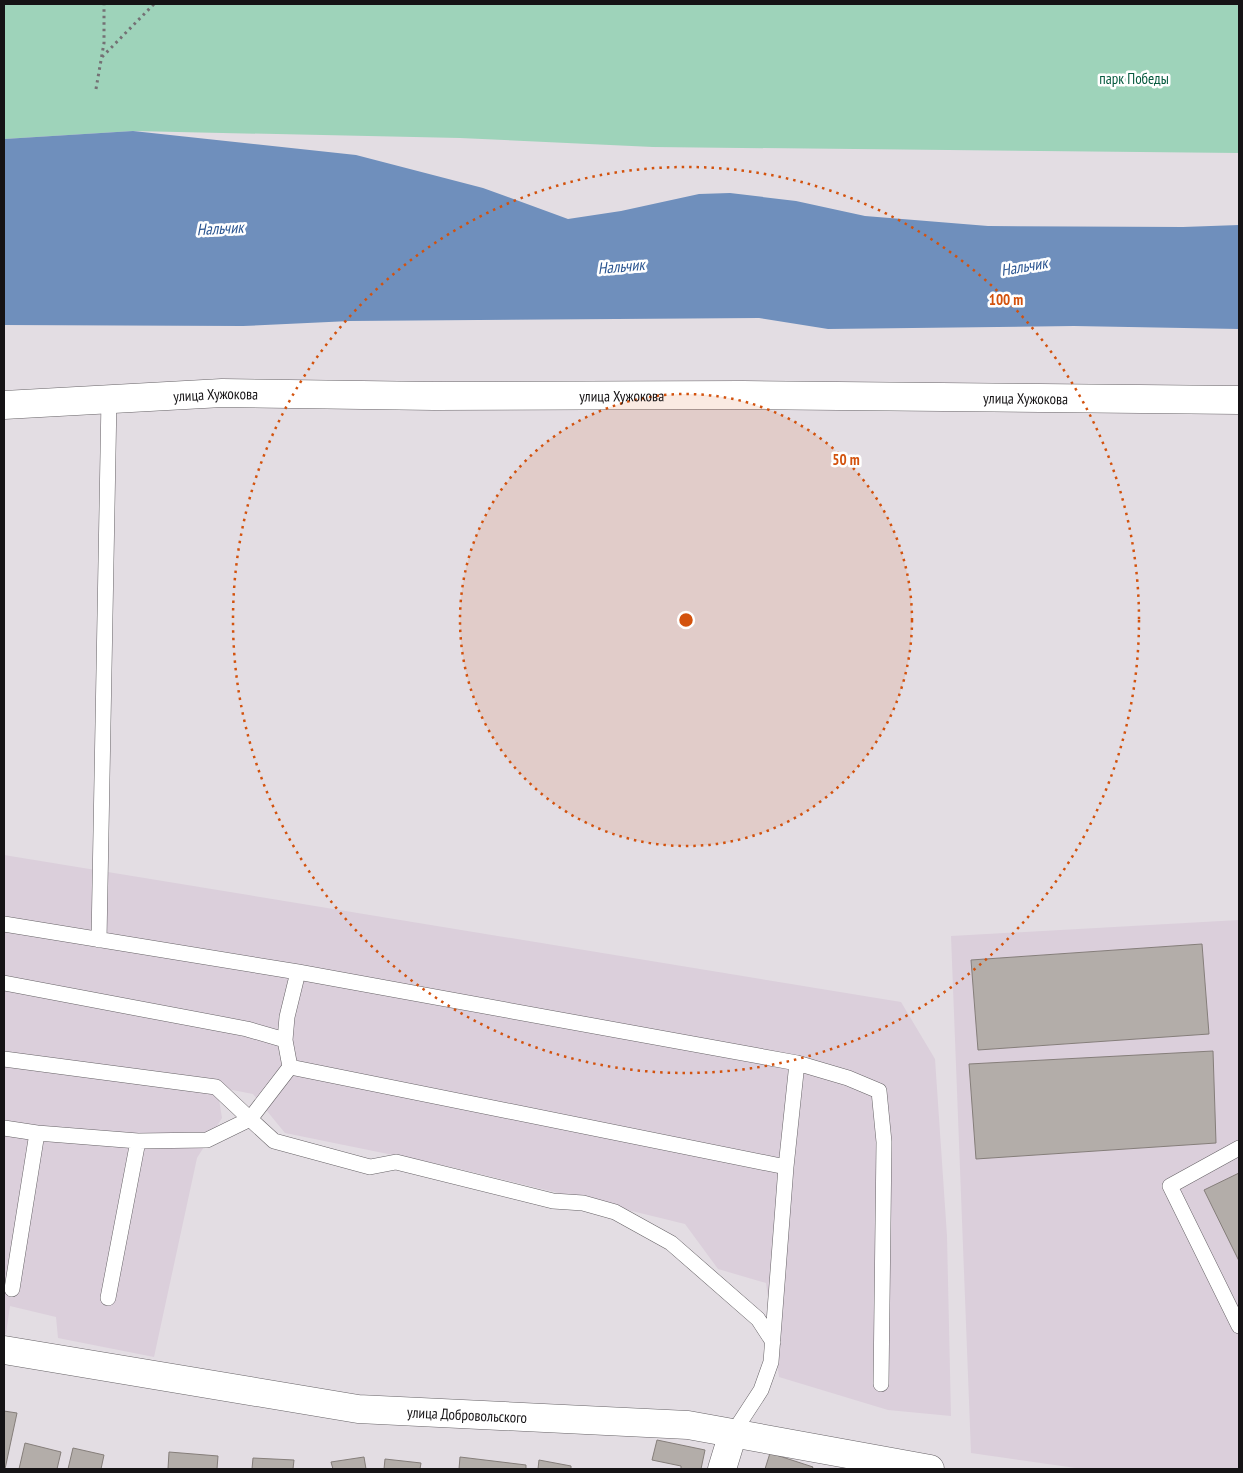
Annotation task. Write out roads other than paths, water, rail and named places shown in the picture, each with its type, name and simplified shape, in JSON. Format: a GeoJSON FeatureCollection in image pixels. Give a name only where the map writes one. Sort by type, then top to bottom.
{"type":"FeatureCollection","features":[{"type":"Feature","properties":{"kind":"street","name":"улица Хужокова"},"geometry":{"type":"LineString","coordinates":[[4,406],[222,394],[434,396],[742,395],[1239,400]]}},
{"type":"Feature","properties":{"kind":"street","name":"улица Добровольского"},"geometry":{"type":"LineString","coordinates":[[4,1350],[358,1409],[688,1425],[930,1469]]}},
{"type":"Feature","properties":{"kind":"street"},"geometry":{"type":"LineString","coordinates":[[722,1469],[733,1433]]}},
{"type":"Feature","properties":{"kind":"lane"},"geometry":{"type":"LineString","coordinates":[[99,940],[109,399]]}},
{"type":"Feature","properties":{"kind":"lane"},"geometry":{"type":"LineString","coordinates":[[4,924],[298,972],[797,1063],[848,1078],[879,1091],[884,1142],[881,1384]]}},
{"type":"Feature","properties":{"kind":"lane"},"geometry":{"type":"LineString","coordinates":[[4,1128],[37,1133],[138,1141],[207,1140],[250,1120],[290,1067],[285,1040],[287,1017],[298,972]]}},
{"type":"Feature","properties":{"kind":"lane"},"geometry":{"type":"LineString","coordinates":[[4,984],[247,1029],[285,1040]]}},
{"type":"Feature","properties":{"kind":"lane"},"geometry":{"type":"LineString","coordinates":[[4,1059],[216,1087],[274,1141],[370,1167],[396,1162],[553,1201],[583,1203],[615,1212],[672,1243],[758,1319],[773,1342]]}},
{"type":"Feature","properties":{"kind":"lane"},"geometry":{"type":"LineString","coordinates":[[733,1433],[761,1390],[771,1362],[786,1167],[797,1063]]}},
{"type":"Feature","properties":{"kind":"lane"},"geometry":{"type":"LineString","coordinates":[[290,1067],[786,1167]]}},
{"type":"Feature","properties":{"kind":"lane"},"geometry":{"type":"LineString","coordinates":[[12,1290],[37,1133]]}},
{"type":"Feature","properties":{"kind":"lane"},"geometry":{"type":"LineString","coordinates":[[108,1298],[138,1141]]}},
{"type":"Feature","properties":{"kind":"lane"},"geometry":{"type":"LineString","coordinates":[[1239,1148],[1170,1186],[1239,1326]]}},
{"type":"Feature","properties":{"kind":"water","name":"Нальчик"},"geometry":{"type":"Polygon","coordinates":[[[133,131],[356,155],[483,188],[568,219],[621,211],[699,194],[730,193],[796,201],[865,216],[988,226],[1183,227],[1239,225],[1239,329],[1074,326],[828,329],[759,318],[350,321],[243,326],[4,325],[4,139],[133,131]]]}},
{"type":"Feature","properties":{"kind":"park label","name":"парк Победы"},"geometry":{"type":"Point","coordinates":[1134,78]}}]}
